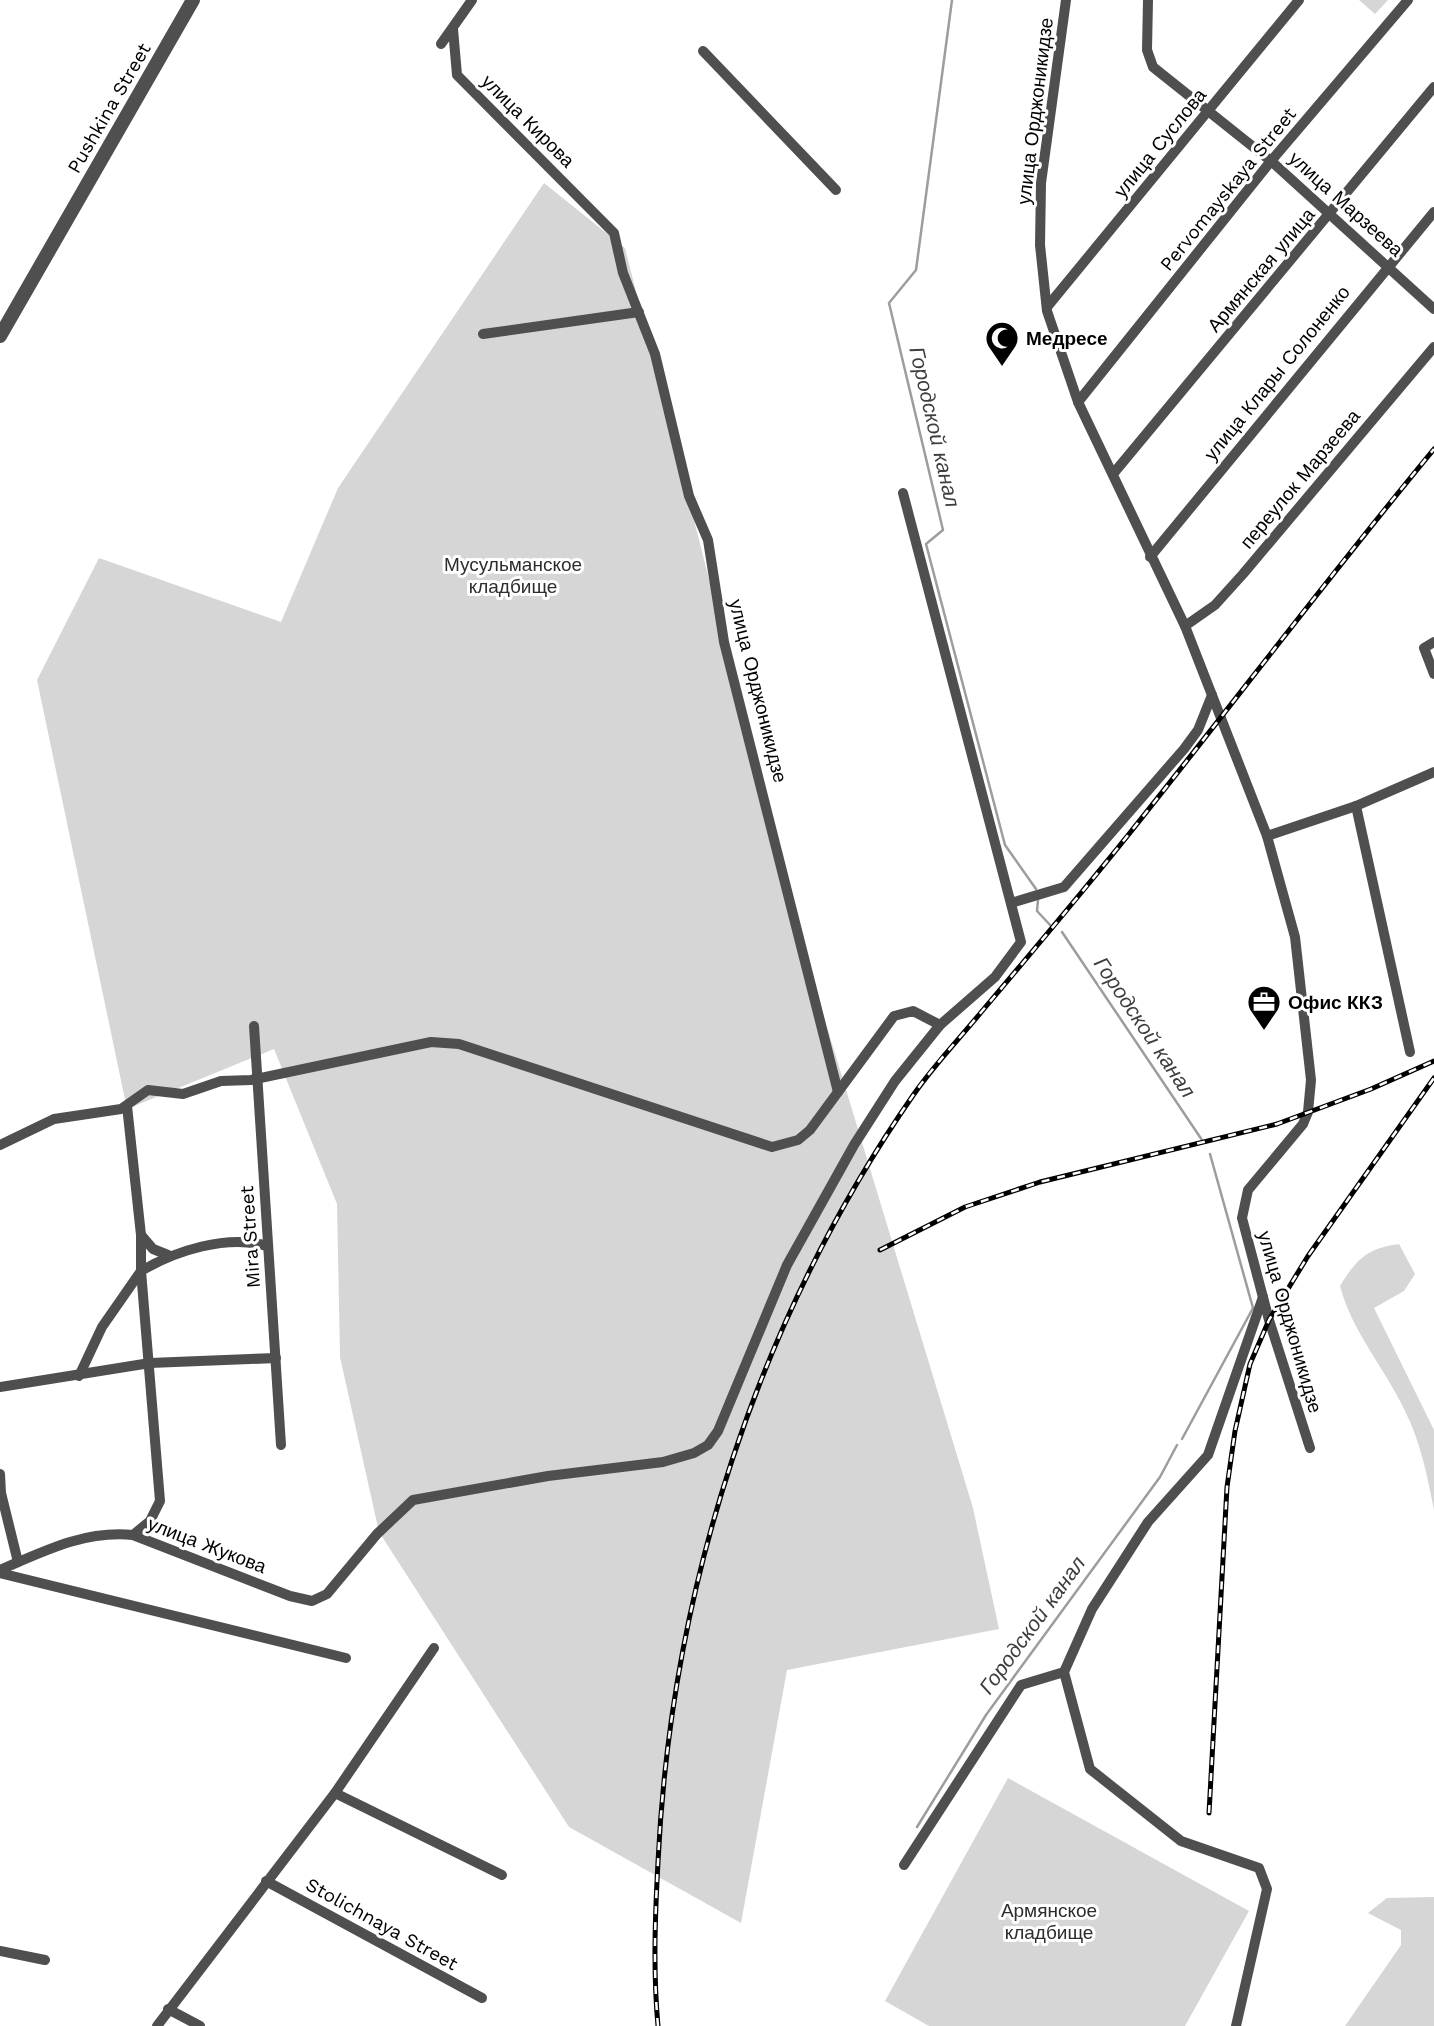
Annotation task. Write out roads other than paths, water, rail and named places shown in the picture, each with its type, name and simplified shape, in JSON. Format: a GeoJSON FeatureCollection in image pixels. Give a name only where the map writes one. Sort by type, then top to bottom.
{"type":"FeatureCollection","features":[{"type":"Feature","properties":{"kind":"street","name":"Pushkina Street"},"geometry":{"type":"LineString","coordinates":[[0,336],[193,0]]}},
{"type":"Feature","properties":{"kind":"street"},"geometry":{"type":"LineString","coordinates":[[441,44],[472,0]]}},
{"type":"Feature","properties":{"kind":"street","name":"улица Орджоникидзе"},"geometry":{"type":"LineString","coordinates":[[1066,0],[1041,183],[1040,245],[1047,307],[1078,402],[1185,626],[1267,836],[1295,937],[1311,1080],[1308,1112],[1303,1124],[1248,1190],[1242,1218],[1263,1297],[1310,1448]]}},
{"type":"Feature","properties":{"kind":"street","name":"улица Марзеева"},"geometry":{"type":"LineString","coordinates":[[1148,0],[1147,50],[1153,67],[1271,161],[1388,264],[1434,309]]}},
{"type":"Feature","properties":{"kind":"street","name":"улица Суслова"},"geometry":{"type":"LineString","coordinates":[[1047,307],[1299,0]]}},
{"type":"Feature","properties":{"kind":"street","name":"Pervomayskaya Street"},"geometry":{"type":"LineString","coordinates":[[1078,402],[1271,161],[1408,0]]}},
{"type":"Feature","properties":{"kind":"street","name":"улица Кирова"},"geometry":{"type":"LineString","coordinates":[[453,29],[457,75],[607,224]]}},
{"type":"Feature","properties":{"kind":"street"},"geometry":{"type":"LineString","coordinates":[[703,51],[836,190]]}},
{"type":"Feature","properties":{"kind":"street","name":"Армянская улица"},"geometry":{"type":"LineString","coordinates":[[1113,474],[1434,87]]}},
{"type":"Feature","properties":{"kind":"street","name":"улица Клары Солоненко"},"geometry":{"type":"LineString","coordinates":[[1150,557],[1388,264],[1434,212]]}},
{"type":"Feature","properties":{"kind":"street","name":"улица Орджоникидзе"},"geometry":{"type":"LineString","coordinates":[[607,224],[614,233],[623,273],[655,354],[688,496],[708,540],[724,642],[838,1091]]}},
{"type":"Feature","properties":{"kind":"street"},"geometry":{"type":"LineString","coordinates":[[483,334],[639,312]]}},
{"type":"Feature","properties":{"kind":"street","name":"переулок Марзеева"},"geometry":{"type":"LineString","coordinates":[[1185,626],[1215,604],[1242,574],[1434,347]]}},
{"type":"Feature","properties":{"kind":"street"},"geometry":{"type":"LineString","coordinates":[[0,1145],[54,1119],[127,1106],[148,1090],[183,1094],[221,1081],[257,1079],[412,1044],[459,1044],[772,1147],[798,1140],[810,1130],[894,1016],[913,1011],[924,1014],[940,1026],[995,977],[1021,942],[903,493]]}},
{"type":"Feature","properties":{"kind":"street"},"geometry":{"type":"LineString","coordinates":[[1434,642],[1424,648],[1434,674]]}},
{"type":"Feature","properties":{"kind":"street"},"geometry":{"type":"LineString","coordinates":[[1011,903],[1064,887],[1191,740],[1198,730],[1212,695]]}},
{"type":"Feature","properties":{"kind":"street"},"geometry":{"type":"LineString","coordinates":[[1267,836],[1356,806],[1434,772]]}},
{"type":"Feature","properties":{"kind":"street"},"geometry":{"type":"LineString","coordinates":[[1356,806],[1410,1052]]}},
{"type":"Feature","properties":{"kind":"street","name":"Mira Street"},"geometry":{"type":"LineString","coordinates":[[254,1026],[281,1445]]}},
{"type":"Feature","properties":{"kind":"street","name":"улица Жукова"},"geometry":{"type":"LineString","coordinates":[[0,1572],[18,1562],[85,1536],[109,1532],[133,1535],[290,1597],[312,1601],[327,1594],[402,1508],[426,1496],[548,1476],[663,1462],[694,1453],[708,1445],[718,1431],[786,1265],[854,1145],[895,1081],[940,1026]]}},
{"type":"Feature","properties":{"kind":"street"},"geometry":{"type":"LineString","coordinates":[[127,1106],[141,1236],[141,1271],[160,1501],[150,1521],[133,1535]]}},
{"type":"Feature","properties":{"kind":"street"},"geometry":{"type":"LineString","coordinates":[[141,1236],[153,1250],[169,1255]]}},
{"type":"Feature","properties":{"kind":"street"},"geometry":{"type":"LineString","coordinates":[[79,1376],[102,1327],[141,1271],[169,1255],[230,1243],[267,1245]]}},
{"type":"Feature","properties":{"kind":"street"},"geometry":{"type":"LineString","coordinates":[[1236,2026],[1267,1889],[1259,1868],[1181,1841],[1090,1769],[1064,1672],[1092,1609],[1148,1522],[1208,1455],[1263,1297]]}},
{"type":"Feature","properties":{"kind":"street"},"geometry":{"type":"LineString","coordinates":[[0,1387],[150,1363],[276,1358]]}},
{"type":"Feature","properties":{"kind":"street"},"geometry":{"type":"LineString","coordinates":[[0,1474],[1,1493],[18,1562]]}},
{"type":"Feature","properties":{"kind":"street","name":"улица Жукова"},"geometry":{"type":"LineString","coordinates":[[0,1572],[346,1658]]}},
{"type":"Feature","properties":{"kind":"street"},"geometry":{"type":"LineString","coordinates":[[156,2026],[335,1793],[434,1648]]}},
{"type":"Feature","properties":{"kind":"street"},"geometry":{"type":"LineString","coordinates":[[904,1865],[1021,1685],[1064,1672]]}},
{"type":"Feature","properties":{"kind":"street"},"geometry":{"type":"LineString","coordinates":[[335,1793],[502,1875]]}},
{"type":"Feature","properties":{"kind":"street","name":"Stolichnaya Street"},"geometry":{"type":"LineString","coordinates":[[267,1881],[482,1998]]}},
{"type":"Feature","properties":{"kind":"street"},"geometry":{"type":"LineString","coordinates":[[0,1951],[45,1960]]}},
{"type":"Feature","properties":{"kind":"street"},"geometry":{"type":"LineString","coordinates":[[169,2009],[200,2026]]}},
{"type":"Feature","properties":{"kind":"waterway","name":"Городской канал"},"geometry":{"type":"LineString","coordinates":[[952,0],[916,270],[889,303],[943,530],[926,544],[1005,845],[1036,889]]}},
{"type":"Feature","properties":{"kind":"waterway","name":"Городской канал"},"geometry":{"type":"LineString","coordinates":[[1038,900],[1037,911],[1051,926]]}},
{"type":"Feature","properties":{"kind":"waterway","name":"Городской канал"},"geometry":{"type":"LineString","coordinates":[[1062,932],[1202,1140]]}},
{"type":"Feature","properties":{"kind":"waterway","name":"Городской канал"},"geometry":{"type":"LineString","coordinates":[[1182,1439],[1253,1308],[1210,1154]]}},
{"type":"Feature","properties":{"kind":"waterway","name":"Городской канал"},"geometry":{"type":"LineString","coordinates":[[917,1827],[986,1715],[1160,1477],[1177,1445]]}},
{"type":"Feature","properties":{"kind":"railway"},"geometry":{"type":"LineString","coordinates":[[658,2026],[655,1985],[658,1862],[666,1760],[681,1659],[703,1559],[732,1460],[767,1364],[810,1271],[858,1181],[922,1083],[1111,856],[1434,449]]}},
{"type":"Feature","properties":{"kind":"railway"},"geometry":{"type":"LineString","coordinates":[[880,1250],[965,1207],[1040,1182],[1277,1124],[1371,1089],[1434,1061]]}},
{"type":"Feature","properties":{"kind":"railway"},"geometry":{"type":"LineString","coordinates":[[1209,1813],[1227,1487],[1235,1431],[1250,1364],[1269,1320],[1308,1256],[1434,1078]]}},
{"type":"Feature","properties":{"kind":"place","name":"Медресе"},"geometry":{"type":"Point","coordinates":[1002,368]}},
{"type":"Feature","properties":{"kind":"place","name":"Офис ККЗ"},"geometry":{"type":"Point","coordinates":[1264,1032]}},
{"type":"Feature","properties":{"kind":"park label","name":"Мусульманское кладбище"},"geometry":{"type":"Point","coordinates":[513,575]}},
{"type":"Feature","properties":{"kind":"park label","name":"Армянское кладбище"},"geometry":{"type":"Point","coordinates":[1049,1921]}}]}
